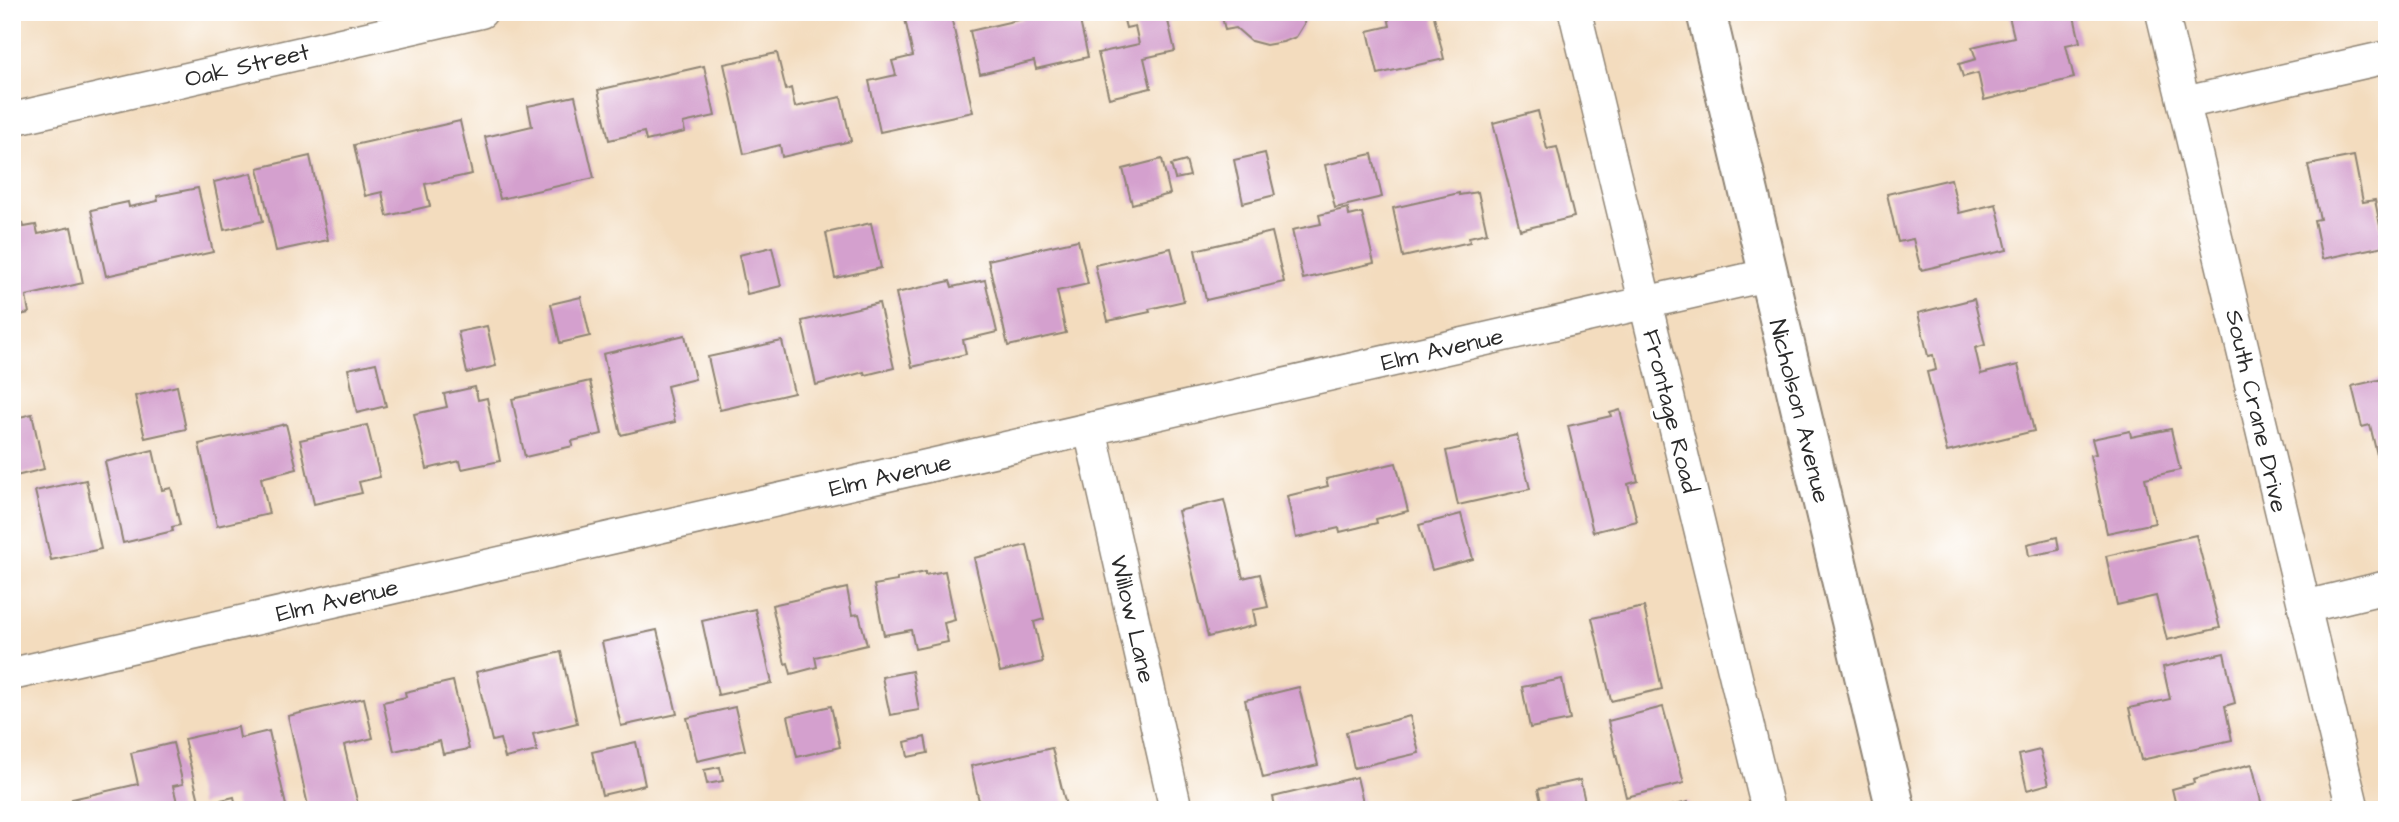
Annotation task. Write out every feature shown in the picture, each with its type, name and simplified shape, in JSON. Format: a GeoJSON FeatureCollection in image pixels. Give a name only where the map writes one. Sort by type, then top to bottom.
{"type":"FeatureCollection","features":[{"type":"Feature","properties":{"kind":"main road","name":"Nicholson Avenue"},"geometry":{"type":"LineString","coordinates":[[1706,12],[1896,810]]}},
{"type":"Feature","properties":{"kind":"street","name":"Oak Street"},"geometry":{"type":"LineString","coordinates":[[12,118],[481,12]]}},
{"type":"Feature","properties":{"kind":"street","name":"Frontage Road"},"geometry":{"type":"LineString","coordinates":[[1575,12],[1768,810]]}},
{"type":"Feature","properties":{"kind":"street","name":"South Crane Drive"},"geometry":{"type":"LineString","coordinates":[[2162,12],[2353,810]]}},
{"type":"Feature","properties":{"kind":"street"},"geometry":{"type":"LineString","coordinates":[[2184,103],[2387,57]]}},
{"type":"Feature","properties":{"kind":"street","name":"Elm Avenue"},"geometry":{"type":"LineString","coordinates":[[12,674],[1767,275]]}},
{"type":"Feature","properties":{"kind":"street","name":"Willow Lane"},"geometry":{"type":"LineString","coordinates":[[1090,429],[1177,810]]}},
{"type":"Feature","properties":{"kind":"street"},"geometry":{"type":"LineString","coordinates":[[2304,607],[2387,587]]}},
{"type":"Feature","properties":{"kind":"building"},"geometry":{"type":"Polygon","coordinates":[[[936,12],[950,12],[973,112],[880,132],[869,81],[896,75],[892,61],[913,56],[905,19],[936,12]]]}},
{"type":"Feature","properties":{"kind":"building"},"geometry":{"type":"Polygon","coordinates":[[[1020,12],[1078,12],[1088,57],[1036,69],[1034,61],[980,74],[970,31],[1022,19],[1020,12]]]}},
{"type":"Feature","properties":{"kind":"building"},"geometry":{"type":"Polygon","coordinates":[[[1122,12],[1200,13],[1168,21],[1175,51],[1144,58],[1151,88],[1109,98],[1098,53],[1139,44],[1135,26],[1126,28],[1122,12]]]}},
{"type":"Feature","properties":{"kind":"building"},"geometry":{"type":"Polygon","coordinates":[[[1221,12],[1306,12],[1304,24],[1296,37],[1266,45],[1251,41],[1236,28],[1225,30],[1221,12]]]}},
{"type":"Feature","properties":{"kind":"building"},"geometry":{"type":"Polygon","coordinates":[[[1387,12],[1433,12],[1444,59],[1378,74],[1368,31],[1390,26],[1387,12]]]}},
{"type":"Feature","properties":{"kind":"building"},"geometry":{"type":"Polygon","coordinates":[[[2008,12],[2073,12],[2080,42],[2066,45],[2074,78],[1984,100],[1978,73],[1963,77],[1959,64],[1976,59],[1972,47],[2014,37],[2008,12]]]}},
{"type":"Feature","properties":{"kind":"building"},"geometry":{"type":"Polygon","coordinates":[[[777,53],[786,90],[791,88],[795,107],[841,97],[851,141],[782,157],[780,145],[744,154],[724,64],[777,53]]]}},
{"type":"Feature","properties":{"kind":"building"},"geometry":{"type":"Polygon","coordinates":[[[704,66],[715,116],[683,123],[685,132],[646,141],[644,132],[609,140],[598,90],[704,66]]]}},
{"type":"Feature","properties":{"kind":"building"},"geometry":{"type":"Polygon","coordinates":[[[575,96],[594,178],[500,199],[485,137],[532,126],[528,106],[575,96]]]}},
{"type":"Feature","properties":{"kind":"building"},"geometry":{"type":"Polygon","coordinates":[[[1538,111],[1547,149],[1557,147],[1574,217],[1520,230],[1493,123],[1538,111]]]}},
{"type":"Feature","properties":{"kind":"building"},"geometry":{"type":"Polygon","coordinates":[[[460,121],[472,174],[425,184],[430,206],[387,216],[382,192],[365,196],[354,145],[460,121]]]}},
{"type":"Feature","properties":{"kind":"building"},"geometry":{"type":"Polygon","coordinates":[[[1265,153],[1275,195],[1243,203],[1234,160],[1265,153]]]}},
{"type":"Feature","properties":{"kind":"building"},"geometry":{"type":"Polygon","coordinates":[[[1372,154],[1382,197],[1335,208],[1325,165],[1372,154]]]}},
{"type":"Feature","properties":{"kind":"building"},"geometry":{"type":"Polygon","coordinates":[[[310,156],[328,240],[276,251],[258,168],[310,156]]]}},
{"type":"Feature","properties":{"kind":"building"},"geometry":{"type":"Polygon","coordinates":[[[2354,156],[2363,202],[2375,200],[2384,246],[2322,259],[2314,220],[2320,219],[2308,165],[2354,156]]]}},
{"type":"Feature","properties":{"kind":"building"},"geometry":{"type":"Polygon","coordinates":[[[1162,159],[1170,194],[1132,204],[1123,169],[1162,159]]]}},
{"type":"Feature","properties":{"kind":"building"},"geometry":{"type":"Polygon","coordinates":[[[1186,161],[1190,176],[1175,179],[1171,165],[1186,161]]]}},
{"type":"Feature","properties":{"kind":"building"},"geometry":{"type":"Polygon","coordinates":[[[252,173],[263,221],[224,230],[214,182],[252,173]]]}},
{"type":"Feature","properties":{"kind":"building"},"geometry":{"type":"Polygon","coordinates":[[[1951,179],[1959,213],[1996,204],[2007,250],[1921,270],[1913,239],[1898,242],[1887,194],[1951,179]]]}},
{"type":"Feature","properties":{"kind":"building"},"geometry":{"type":"Polygon","coordinates":[[[198,188],[213,252],[106,276],[91,210],[128,202],[129,207],[158,201],[157,196],[198,188]]]}},
{"type":"Feature","properties":{"kind":"building"},"geometry":{"type":"Polygon","coordinates":[[[1478,192],[1487,233],[1469,237],[1470,242],[1403,257],[1393,208],[1459,193],[1478,192]]]}},
{"type":"Feature","properties":{"kind":"building"},"geometry":{"type":"Polygon","coordinates":[[[1348,208],[1349,216],[1362,213],[1374,263],[1303,279],[1292,230],[1321,224],[1319,215],[1348,208]]]}},
{"type":"Feature","properties":{"kind":"building"},"geometry":{"type":"Polygon","coordinates":[[[23,223],[24,227],[36,225],[38,234],[71,227],[83,283],[26,296],[29,313],[12,317],[12,225],[23,223]]]}},
{"type":"Feature","properties":{"kind":"building"},"geometry":{"type":"Polygon","coordinates":[[[871,223],[881,268],[835,278],[826,233],[871,223]]]}},
{"type":"Feature","properties":{"kind":"building"},"geometry":{"type":"Polygon","coordinates":[[[1272,232],[1284,282],[1206,300],[1195,250],[1272,232]]]}},
{"type":"Feature","properties":{"kind":"building"},"geometry":{"type":"Polygon","coordinates":[[[1078,240],[1088,284],[1057,291],[1066,333],[1008,346],[988,260],[1078,240]]]}},
{"type":"Feature","properties":{"kind":"building"},"geometry":{"type":"Polygon","coordinates":[[[772,247],[781,286],[747,294],[739,255],[772,247]]]}},
{"type":"Feature","properties":{"kind":"building"},"geometry":{"type":"Polygon","coordinates":[[[1171,248],[1184,301],[1108,321],[1095,265],[1171,248]]]}},
{"type":"Feature","properties":{"kind":"building"},"geometry":{"type":"Polygon","coordinates":[[[985,280],[997,332],[963,340],[966,354],[912,367],[896,293],[950,281],[952,287],[985,280]]]}},
{"type":"Feature","properties":{"kind":"building"},"geometry":{"type":"Polygon","coordinates":[[[581,297],[590,336],[560,343],[551,304],[581,297]]]}},
{"type":"Feature","properties":{"kind":"building"},"geometry":{"type":"Polygon","coordinates":[[[1974,299],[1985,345],[1975,348],[1981,374],[2018,365],[2034,431],[1947,452],[1927,372],[1936,370],[1933,355],[1928,356],[1918,313],[1974,299]]]}},
{"type":"Feature","properties":{"kind":"building"},"geometry":{"type":"Polygon","coordinates":[[[879,303],[894,368],[865,375],[864,372],[816,385],[802,321],[879,303]]]}},
{"type":"Feature","properties":{"kind":"building"},"geometry":{"type":"Polygon","coordinates":[[[487,326],[496,366],[467,373],[458,332],[487,326]]]}},
{"type":"Feature","properties":{"kind":"building"},"geometry":{"type":"Polygon","coordinates":[[[685,335],[695,379],[667,386],[675,422],[621,435],[603,354],[685,335]]]}},
{"type":"Feature","properties":{"kind":"building"},"geometry":{"type":"Polygon","coordinates":[[[782,341],[794,393],[720,410],[708,357],[782,341]]]}},
{"type":"Feature","properties":{"kind":"building"},"geometry":{"type":"Polygon","coordinates":[[[376,363],[386,406],[357,413],[348,369],[376,363]]]}},
{"type":"Feature","properties":{"kind":"building"},"geometry":{"type":"Polygon","coordinates":[[[2387,378],[2386,493],[2370,425],[2362,427],[2352,386],[2387,378]]]}},
{"type":"Feature","properties":{"kind":"building"},"geometry":{"type":"Polygon","coordinates":[[[590,381],[602,434],[572,441],[573,446],[525,457],[512,399],[590,381]]]}},
{"type":"Feature","properties":{"kind":"building"},"geometry":{"type":"Polygon","coordinates":[[[177,386],[186,429],[145,438],[135,396],[177,386]]]}},
{"type":"Feature","properties":{"kind":"building"},"geometry":{"type":"Polygon","coordinates":[[[475,387],[478,400],[487,398],[500,461],[462,469],[460,461],[427,469],[414,414],[447,407],[444,394],[475,387]]]}},
{"type":"Feature","properties":{"kind":"building"},"geometry":{"type":"Polygon","coordinates":[[[1620,410],[1638,481],[1628,484],[1637,521],[1593,532],[1568,426],[1611,416],[1610,413],[1620,410]]]}},
{"type":"Feature","properties":{"kind":"building"},"geometry":{"type":"Polygon","coordinates":[[[32,414],[44,469],[12,477],[12,419],[32,414]]]}},
{"type":"Feature","properties":{"kind":"building"},"geometry":{"type":"Polygon","coordinates":[[[286,424],[297,469],[261,478],[269,514],[217,526],[199,444],[286,424]]]}},
{"type":"Feature","properties":{"kind":"building"},"geometry":{"type":"Polygon","coordinates":[[[367,425],[380,477],[359,482],[362,493],[314,504],[300,440],[367,425]]]}},
{"type":"Feature","properties":{"kind":"building"},"geometry":{"type":"Polygon","coordinates":[[[2171,429],[2180,470],[2145,478],[2155,523],[2107,533],[2090,455],[2096,454],[2092,439],[2130,431],[2131,437],[2171,429]]]}},
{"type":"Feature","properties":{"kind":"building"},"geometry":{"type":"Polygon","coordinates":[[[1517,435],[1530,489],[1458,505],[1446,451],[1517,435]]]}},
{"type":"Feature","properties":{"kind":"building"},"geometry":{"type":"Polygon","coordinates":[[[153,450],[162,490],[171,488],[180,525],[172,527],[173,531],[123,543],[105,462],[153,450]]]}},
{"type":"Feature","properties":{"kind":"building"},"geometry":{"type":"Polygon","coordinates":[[[1396,463],[1408,511],[1376,519],[1377,523],[1340,532],[1339,528],[1296,538],[1287,496],[1328,486],[1326,479],[1396,463]]]}},
{"type":"Feature","properties":{"kind":"building"},"geometry":{"type":"Polygon","coordinates":[[[86,480],[101,549],[51,560],[35,491],[86,480]]]}},
{"type":"Feature","properties":{"kind":"building"},"geometry":{"type":"Polygon","coordinates":[[[1224,500],[1243,578],[1260,574],[1268,607],[1253,610],[1256,625],[1208,637],[1178,511],[1224,500]]]}},
{"type":"Feature","properties":{"kind":"building"},"geometry":{"type":"Polygon","coordinates":[[[1461,514],[1473,559],[1432,570],[1419,525],[1461,514]]]}},
{"type":"Feature","properties":{"kind":"building"},"geometry":{"type":"Polygon","coordinates":[[[2196,535],[2220,628],[2167,640],[2156,596],[2117,605],[2106,556],[2196,535]]]}},
{"type":"Feature","properties":{"kind":"building"},"geometry":{"type":"Polygon","coordinates":[[[2057,537],[2059,550],[2029,556],[2027,544],[2057,537]]]}},
{"type":"Feature","properties":{"kind":"building"},"geometry":{"type":"Polygon","coordinates":[[[1027,545],[1044,619],[1034,622],[1043,662],[1000,672],[974,558],[1027,545]]]}},
{"type":"Feature","properties":{"kind":"building"},"geometry":{"type":"Polygon","coordinates":[[[945,571],[955,620],[944,623],[948,642],[915,649],[911,630],[884,635],[874,585],[925,572],[925,575],[945,571]]]}},
{"type":"Feature","properties":{"kind":"building"},"geometry":{"type":"Polygon","coordinates":[[[847,588],[852,615],[859,614],[867,645],[815,657],[817,667],[791,674],[788,663],[785,664],[772,605],[847,588]]]}},
{"type":"Feature","properties":{"kind":"building"},"geometry":{"type":"Polygon","coordinates":[[[1644,607],[1662,689],[1611,701],[1592,618],[1644,607]]]}},
{"type":"Feature","properties":{"kind":"building"},"geometry":{"type":"Polygon","coordinates":[[[755,609],[772,683],[718,695],[702,621],[755,609]]]}},
{"type":"Feature","properties":{"kind":"building"},"geometry":{"type":"Polygon","coordinates":[[[657,630],[677,714],[621,726],[602,642],[657,630]]]}},
{"type":"Feature","properties":{"kind":"building"},"geometry":{"type":"Polygon","coordinates":[[[561,652],[577,723],[533,734],[537,751],[505,758],[500,739],[492,741],[476,672],[561,652]]]}},
{"type":"Feature","properties":{"kind":"building"},"geometry":{"type":"Polygon","coordinates":[[[2224,653],[2235,703],[2225,706],[2232,740],[2141,760],[2129,708],[2170,699],[2163,667],[2224,653]]]}},
{"type":"Feature","properties":{"kind":"building"},"geometry":{"type":"Polygon","coordinates":[[[912,671],[919,710],[890,715],[882,677],[912,671]]]}},
{"type":"Feature","properties":{"kind":"building"},"geometry":{"type":"Polygon","coordinates":[[[1562,679],[1570,720],[1530,728],[1522,687],[1562,679]]]}},
{"type":"Feature","properties":{"kind":"building"},"geometry":{"type":"Polygon","coordinates":[[[453,681],[469,749],[443,754],[440,741],[394,751],[383,702],[406,697],[405,692],[453,681]]]}},
{"type":"Feature","properties":{"kind":"building"},"geometry":{"type":"Polygon","coordinates":[[[1299,687],[1318,765],[1263,778],[1245,700],[1299,687]]]}},
{"type":"Feature","properties":{"kind":"building"},"geometry":{"type":"Polygon","coordinates":[[[364,698],[373,738],[344,745],[359,809],[309,810],[288,716],[364,698]]]}},
{"type":"Feature","properties":{"kind":"building"},"geometry":{"type":"Polygon","coordinates":[[[831,706],[840,747],[797,757],[788,716],[831,706]]]}},
{"type":"Feature","properties":{"kind":"building"},"geometry":{"type":"Polygon","coordinates":[[[735,707],[745,750],[697,761],[687,718],[735,707]]]}},
{"type":"Feature","properties":{"kind":"building"},"geometry":{"type":"Polygon","coordinates":[[[1663,707],[1684,783],[1626,797],[1608,721],[1663,707]]]}},
{"type":"Feature","properties":{"kind":"building"},"geometry":{"type":"Polygon","coordinates":[[[1410,716],[1419,753],[1354,768],[1346,732],[1410,716]]]}},
{"type":"Feature","properties":{"kind":"building"},"geometry":{"type":"Polygon","coordinates":[[[238,727],[240,738],[269,731],[287,810],[237,810],[234,797],[200,805],[184,739],[238,727]]]}},
{"type":"Feature","properties":{"kind":"building"},"geometry":{"type":"Polygon","coordinates":[[[925,737],[928,753],[908,757],[905,742],[925,737]]]}},
{"type":"Feature","properties":{"kind":"building"},"geometry":{"type":"Polygon","coordinates":[[[636,742],[645,785],[602,795],[592,752],[636,742]]]}},
{"type":"Feature","properties":{"kind":"building"},"geometry":{"type":"Polygon","coordinates":[[[173,743],[183,784],[173,786],[179,810],[74,810],[72,799],[138,784],[131,753],[173,743]]]}},
{"type":"Feature","properties":{"kind":"building"},"geometry":{"type":"Polygon","coordinates":[[[1052,748],[1067,810],[981,810],[971,766],[1052,748]]]}},
{"type":"Feature","properties":{"kind":"building"},"geometry":{"type":"Polygon","coordinates":[[[2040,750],[2049,784],[2027,790],[2019,755],[2040,750]]]}},
{"type":"Feature","properties":{"kind":"building"},"geometry":{"type":"Polygon","coordinates":[[[2252,764],[2263,810],[2177,810],[2172,789],[2194,783],[2193,779],[2252,764]]]}},
{"type":"Feature","properties":{"kind":"building"},"geometry":{"type":"Polygon","coordinates":[[[720,767],[723,781],[707,784],[704,770],[720,767]]]}},
{"type":"Feature","properties":{"kind":"building"},"geometry":{"type":"Polygon","coordinates":[[[1357,777],[1365,810],[1276,810],[1273,797],[1357,777]]]}},
{"type":"Feature","properties":{"kind":"building"},"geometry":{"type":"Polygon","coordinates":[[[1580,780],[1587,810],[1543,810],[1538,789],[1580,780]]]}},
{"type":"Feature","properties":{"kind":"building"},"geometry":{"type":"Polygon","coordinates":[[[1688,802],[1690,810],[1659,810],[1659,809],[1688,802]]]}},
{"type":"Feature","properties":{"kind":"building"},"geometry":{"type":"Polygon","coordinates":[[[498,804],[500,810],[476,810],[476,809],[498,804]]]}}]}
